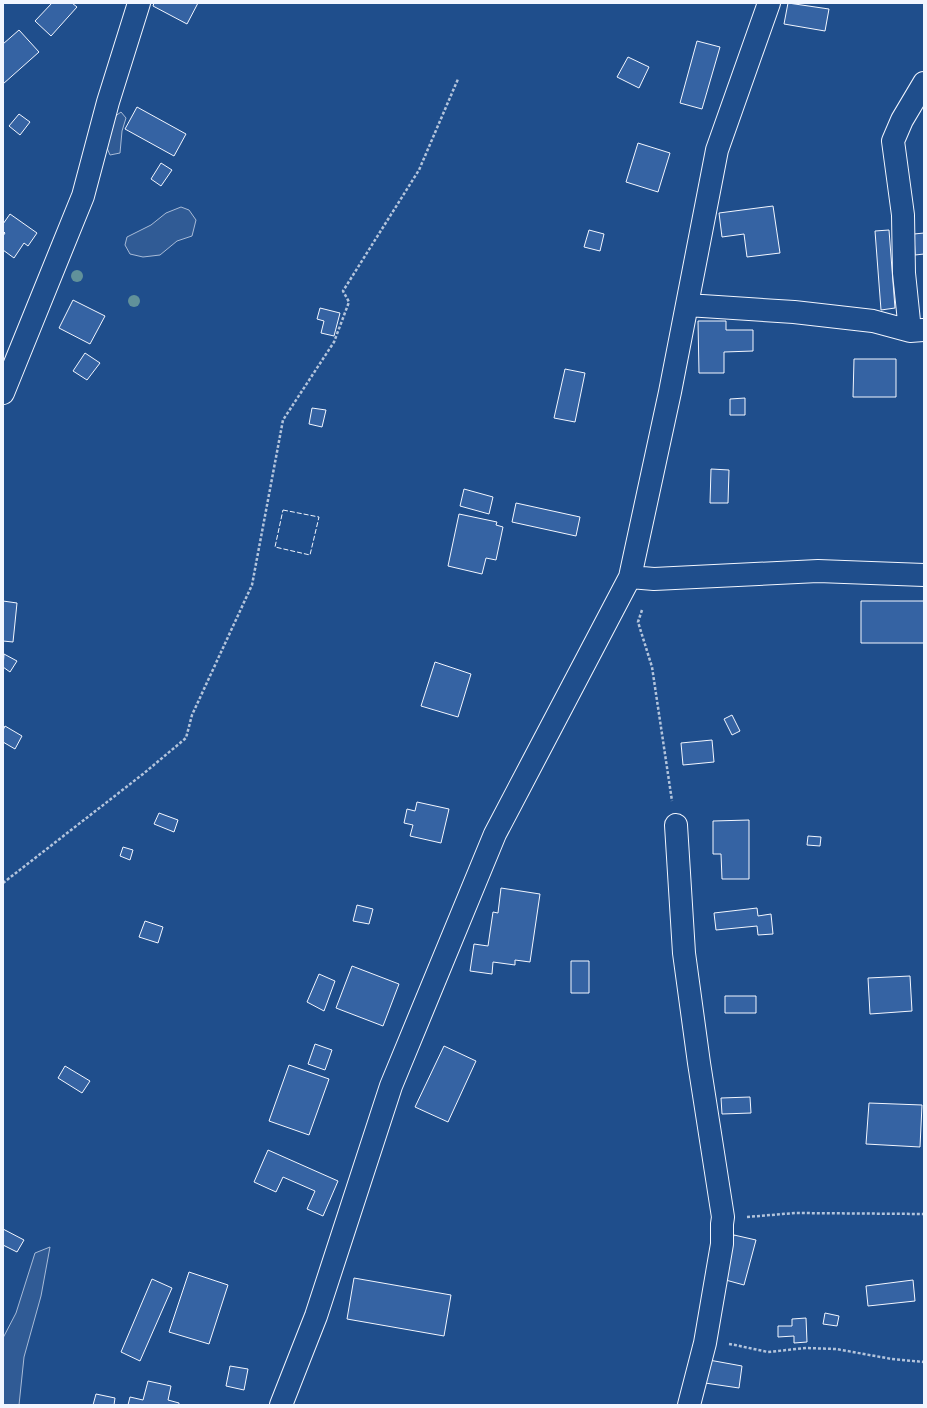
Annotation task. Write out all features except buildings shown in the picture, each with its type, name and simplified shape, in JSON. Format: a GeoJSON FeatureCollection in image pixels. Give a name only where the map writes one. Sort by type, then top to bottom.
{"type":"FeatureCollection","features":[{"type":"Feature","properties":{"kind":"street"},"geometry":{"type":"LineString","coordinates":[[3,393],[83,196],[108,102],[138,3]]}},
{"type":"Feature","properties":{"kind":"street"},"geometry":{"type":"LineString","coordinates":[[281,1405],[316,1316],[392,1086],[495,834],[630,577],[670,392],[717,150],[768,3]]}},
{"type":"Feature","properties":{"kind":"street"},"geometry":{"type":"LineString","coordinates":[[687,306],[794,312],[873,321],[917,330],[904,273],[903,215],[893,141],[902,120],[924,83]]}},
{"type":"Feature","properties":{"kind":"street"},"geometry":{"type":"LineString","coordinates":[[630,577],[654,579],[818,571],[924,575]]}},
{"type":"Feature","properties":{"kind":"street"},"geometry":{"type":"LineString","coordinates":[[676,825],[684,953],[699,1063],[723,1217],[722,1244],[705,1343],[689,1405]]}},
{"type":"Feature","properties":{"kind":"path"},"geometry":{"type":"LineString","coordinates":[[3,883],[186,738],[192,715],[252,585],[283,420],[334,342],[349,302],[343,291],[419,170],[458,79]]}},
{"type":"Feature","properties":{"kind":"path"},"geometry":{"type":"LineString","coordinates":[[654,579],[638,622],[652,667],[676,825]]}},
{"type":"Feature","properties":{"kind":"path"},"geometry":{"type":"LineString","coordinates":[[723,1217],[741,1218],[795,1213],[924,1214]]}},
{"type":"Feature","properties":{"kind":"path"},"geometry":{"type":"LineString","coordinates":[[705,1343],[735,1344],[768,1352],[806,1348],[836,1349],[892,1359],[924,1362]]}},
{"type":"Feature","properties":{"kind":"shaded area"},"geometry":{"type":"Polygon","coordinates":[[[121,112],[126,118],[122,131],[120,153],[110,155],[107,148],[114,117],[121,112]]]}},
{"type":"Feature","properties":{"kind":"shaded area"},"geometry":{"type":"Polygon","coordinates":[[[181,207],[189,210],[196,220],[192,236],[177,241],[160,255],[143,257],[130,254],[125,245],[127,237],[151,225],[166,213],[181,207]]]}},
{"type":"Feature","properties":{"kind":"shaded area"},"geometry":{"type":"Polygon","coordinates":[[[50,1247],[41,1296],[24,1357],[19,1405],[3,1405],[3,1338],[16,1313],[35,1253],[50,1247]]]}},
{"type":"Feature","properties":{"kind":"fence"},"geometry":{"type":"LineString","coordinates":[[283,510],[319,517],[310,555],[275,547],[283,510]]}}]}
